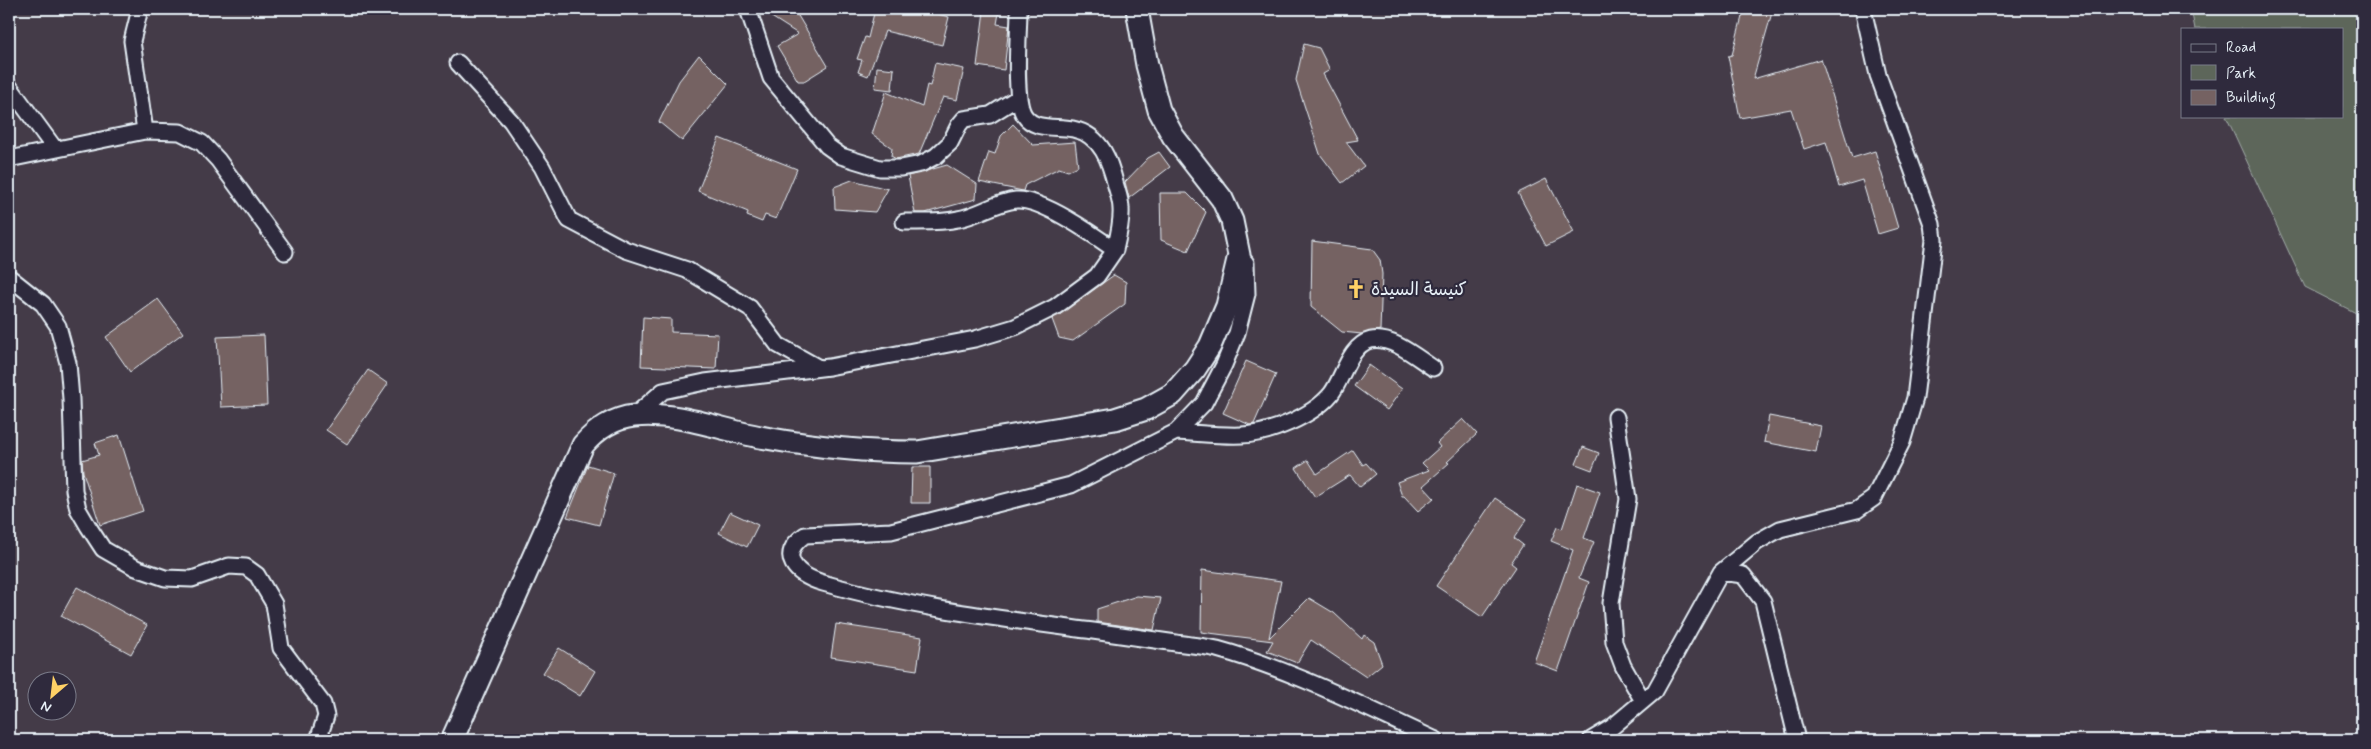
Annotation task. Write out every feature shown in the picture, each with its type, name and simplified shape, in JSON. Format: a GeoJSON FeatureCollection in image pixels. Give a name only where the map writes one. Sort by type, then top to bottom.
{"type":"FeatureCollection","features":[{"type":"Feature","properties":{"kind":"main road"},"geometry":{"type":"LineString","coordinates":[[452,740],[583,445],[594,432],[614,421],[634,416],[660,416],[790,442],[885,452],[926,451],[1115,419],[1146,409],[1173,394],[1195,369],[1210,346],[1227,306],[1239,255],[1232,221],[1222,199],[1173,136],[1159,110],[1147,65],[1137,9]]}},
{"type":"Feature","properties":{"kind":"street"},"geometry":{"type":"LineString","coordinates":[[140,9],[132,41],[145,131]]}},
{"type":"Feature","properties":{"kind":"street"},"geometry":{"type":"LineString","coordinates":[[748,9],[771,78],[828,146],[841,156],[880,168],[901,168],[921,164],[936,156],[950,143],[964,119],[990,115],[1018,97]]}},
{"type":"Feature","properties":{"kind":"street"},"geometry":{"type":"LineString","coordinates":[[634,416],[663,391],[705,382],[819,368],[975,340],[1015,327],[1055,307],[1097,276],[1115,250],[1121,208],[1109,160],[1103,149],[1087,134],[1073,129],[1040,126],[1031,122],[1024,114],[1018,97],[1019,9]]}},
{"type":"Feature","properties":{"kind":"street"},"geometry":{"type":"LineString","coordinates":[[1591,740],[1611,728],[1655,691],[1721,572],[1757,542],[1780,530],[1857,510],[1874,498],[1902,442],[1915,398],[1933,258],[1932,224],[1878,75],[1862,9]]}},
{"type":"Feature","properties":{"kind":"street"},"geometry":{"type":"LineString","coordinates":[[458,63],[511,121],[542,167],[569,220],[626,250],[687,270],[750,308],[778,345],[819,368]]}},
{"type":"Feature","properties":{"kind":"street"},"geometry":{"type":"LineString","coordinates":[[9,86],[55,149]]}},
{"type":"Feature","properties":{"kind":"street"},"geometry":{"type":"LineString","coordinates":[[9,158],[145,131],[180,132],[202,143],[218,160],[285,252]]}},
{"type":"Feature","properties":{"kind":"street"},"geometry":{"type":"LineString","coordinates":[[904,222],[959,219],[1017,200],[1034,204],[1060,215],[1115,250]]}},
{"type":"Feature","properties":{"kind":"street"},"geometry":{"type":"LineString","coordinates":[[1239,255],[1246,263],[1247,294],[1237,333],[1224,365],[1204,403],[1176,432],[1110,468],[1062,488],[891,531],[805,535],[794,543],[790,553],[793,563],[812,580],[862,593],[968,614],[1215,649],[1274,667],[1436,740]]}},
{"type":"Feature","properties":{"kind":"street"},"geometry":{"type":"LineString","coordinates":[[9,277],[44,304],[58,326],[68,363],[74,490],[78,509],[103,549],[136,568],[166,578],[192,579],[229,566],[246,567],[257,575],[274,604],[281,648],[323,704],[326,716],[318,740]]}},
{"type":"Feature","properties":{"kind":"street"},"geometry":{"type":"LineString","coordinates":[[1176,432],[1244,435],[1278,427],[1304,416],[1331,394],[1353,356],[1363,344],[1372,340],[1386,340],[1433,368]]}},
{"type":"Feature","properties":{"kind":"street"},"geometry":{"type":"LineString","coordinates":[[1616,417],[1628,499],[1611,603],[1614,642],[1623,666],[1643,701]]}},
{"type":"Feature","properties":{"kind":"street"},"geometry":{"type":"LineString","coordinates":[[1721,572],[1743,575],[1763,601],[1797,740]]}},
{"type":"Feature","properties":{"kind":"green space"},"geometry":{"type":"Polygon","coordinates":[[[2191,9],[2362,9],[2362,316],[2305,287],[2227,118],[2344,118],[2344,28],[2195,28],[2191,9]]]}},
{"type":"Feature","properties":{"kind":"building"},"geometry":{"type":"Polygon","coordinates":[[[759,9],[794,9],[828,66],[804,81],[798,81],[777,46],[798,34],[759,9]]]}},
{"type":"Feature","properties":{"kind":"building"},"geometry":{"type":"Polygon","coordinates":[[[875,9],[919,9],[949,17],[942,45],[885,31],[868,76],[858,72],[862,60],[857,59],[865,37],[868,38],[875,9]]]}},
{"type":"Feature","properties":{"kind":"building"},"geometry":{"type":"Polygon","coordinates":[[[1744,9],[1773,9],[1753,79],[1821,59],[1852,158],[1875,151],[1898,228],[1878,234],[1862,180],[1839,187],[1826,142],[1804,149],[1791,109],[1740,118],[1728,56],[1732,55],[1744,9]]]}},
{"type":"Feature","properties":{"kind":"building"},"geometry":{"type":"Polygon","coordinates":[[[984,11],[999,13],[997,24],[1009,26],[1004,70],[977,66],[984,11]]]}},
{"type":"Feature","properties":{"kind":"building"},"geometry":{"type":"Polygon","coordinates":[[[1304,44],[1319,48],[1330,70],[1323,74],[1358,140],[1346,142],[1364,166],[1342,183],[1320,154],[1296,80],[1304,44]]]}},
{"type":"Feature","properties":{"kind":"building"},"geometry":{"type":"Polygon","coordinates":[[[699,55],[728,84],[682,141],[659,122],[679,81],[699,55]]]}},
{"type":"Feature","properties":{"kind":"building"},"geometry":{"type":"Polygon","coordinates":[[[935,63],[964,69],[957,100],[943,97],[919,154],[896,159],[891,156],[892,148],[872,134],[886,92],[922,107],[927,85],[930,86],[935,63]]]}},
{"type":"Feature","properties":{"kind":"building"},"geometry":{"type":"Polygon","coordinates":[[[877,67],[894,69],[892,90],[875,88],[877,67]]]}},
{"type":"Feature","properties":{"kind":"building"},"geometry":{"type":"Polygon","coordinates":[[[1013,124],[1033,145],[1075,142],[1078,166],[1068,171],[1059,168],[1025,185],[1023,191],[979,182],[989,152],[995,154],[1001,136],[1013,124]]]}},
{"type":"Feature","properties":{"kind":"building"},"geometry":{"type":"Polygon","coordinates":[[[719,138],[797,169],[776,219],[765,215],[762,222],[747,216],[748,212],[698,191],[719,138]]]}},
{"type":"Feature","properties":{"kind":"building"},"geometry":{"type":"Polygon","coordinates":[[[1159,152],[1170,167],[1129,198],[1125,182],[1148,158],[1159,152]]]}},
{"type":"Feature","properties":{"kind":"building"},"geometry":{"type":"Polygon","coordinates":[[[947,165],[977,184],[976,199],[925,213],[915,213],[908,176],[947,165]]]}},
{"type":"Feature","properties":{"kind":"building"},"geometry":{"type":"Polygon","coordinates":[[[1546,179],[1574,232],[1546,246],[1518,193],[1546,179]]]}},
{"type":"Feature","properties":{"kind":"building"},"geometry":{"type":"Polygon","coordinates":[[[852,180],[888,189],[875,212],[835,209],[834,187],[852,180]]]}},
{"type":"Feature","properties":{"kind":"building"},"geometry":{"type":"Polygon","coordinates":[[[1160,193],[1187,193],[1206,212],[1188,251],[1161,240],[1160,193]]]}},
{"type":"Feature","properties":{"kind":"building"},"geometry":{"type":"Polygon","coordinates":[[[1312,241],[1372,249],[1380,260],[1382,274],[1380,330],[1362,334],[1342,332],[1311,307],[1312,241]]]}},
{"type":"Feature","properties":{"kind":"building"},"geometry":{"type":"Polygon","coordinates":[[[1114,275],[1126,282],[1125,304],[1073,341],[1059,338],[1052,319],[1114,275]]]}},
{"type":"Feature","properties":{"kind":"building"},"geometry":{"type":"Polygon","coordinates":[[[158,299],[183,333],[130,372],[106,337],[158,299]]]}},
{"type":"Feature","properties":{"kind":"building"},"geometry":{"type":"Polygon","coordinates":[[[643,317],[671,319],[671,332],[718,334],[716,369],[641,366],[643,317]]]}},
{"type":"Feature","properties":{"kind":"building"},"geometry":{"type":"Polygon","coordinates":[[[264,335],[267,405],[221,407],[217,337],[264,335]]]}},
{"type":"Feature","properties":{"kind":"building"},"geometry":{"type":"Polygon","coordinates":[[[1246,361],[1276,374],[1254,424],[1250,425],[1223,413],[1246,361]]]}},
{"type":"Feature","properties":{"kind":"building"},"geometry":{"type":"Polygon","coordinates":[[[1369,365],[1402,389],[1387,410],[1354,386],[1369,365]]]}},
{"type":"Feature","properties":{"kind":"building"},"geometry":{"type":"Polygon","coordinates":[[[368,370],[388,384],[347,444],[326,430],[368,370]]]}},
{"type":"Feature","properties":{"kind":"building"},"geometry":{"type":"Polygon","coordinates":[[[1769,416],[1821,426],[1816,452],[1764,442],[1769,416]]]}},
{"type":"Feature","properties":{"kind":"building"},"geometry":{"type":"Polygon","coordinates":[[[1463,419],[1477,434],[1423,486],[1434,498],[1418,511],[1402,496],[1397,482],[1429,470],[1422,463],[1440,447],[1437,443],[1463,419]]]}},
{"type":"Feature","properties":{"kind":"building"},"geometry":{"type":"Polygon","coordinates":[[[119,435],[143,511],[100,525],[83,472],[82,460],[99,455],[95,443],[119,435]]]}},
{"type":"Feature","properties":{"kind":"building"},"geometry":{"type":"Polygon","coordinates":[[[1583,447],[1599,453],[1592,470],[1576,464],[1583,447]]]}},
{"type":"Feature","properties":{"kind":"building"},"geometry":{"type":"Polygon","coordinates":[[[1353,450],[1363,465],[1366,463],[1376,474],[1360,487],[1350,475],[1315,497],[1296,468],[1308,460],[1317,474],[1353,450]]]}},
{"type":"Feature","properties":{"kind":"building"},"geometry":{"type":"Polygon","coordinates":[[[588,465],[614,473],[599,525],[567,517],[588,465]]]}},
{"type":"Feature","properties":{"kind":"building"},"geometry":{"type":"Polygon","coordinates":[[[912,467],[930,467],[930,503],[911,503],[912,467]]]}},
{"type":"Feature","properties":{"kind":"building"},"geometry":{"type":"Polygon","coordinates":[[[1577,484],[1600,492],[1584,538],[1594,542],[1579,578],[1589,582],[1558,671],[1534,662],[1573,550],[1551,541],[1557,527],[1562,529],[1577,484]]]}},
{"type":"Feature","properties":{"kind":"building"},"geometry":{"type":"Polygon","coordinates":[[[1495,498],[1527,519],[1514,538],[1523,545],[1511,563],[1516,567],[1482,617],[1436,586],[1495,498]]]}},
{"type":"Feature","properties":{"kind":"building"},"geometry":{"type":"Polygon","coordinates":[[[730,512],[758,525],[747,547],[719,533],[730,512]]]}},
{"type":"Feature","properties":{"kind":"building"},"geometry":{"type":"Polygon","coordinates":[[[1202,570],[1281,581],[1269,638],[1309,598],[1334,613],[1362,639],[1364,635],[1374,642],[1382,664],[1366,677],[1311,640],[1297,663],[1267,651],[1273,641],[1201,632],[1202,570]]]}},
{"type":"Feature","properties":{"kind":"building"},"geometry":{"type":"Polygon","coordinates":[[[77,587],[147,625],[131,654],[61,616],[77,587]]]}},
{"type":"Feature","properties":{"kind":"building"},"geometry":{"type":"Polygon","coordinates":[[[1137,596],[1161,598],[1154,630],[1097,622],[1097,609],[1137,596]]]}},
{"type":"Feature","properties":{"kind":"building"},"geometry":{"type":"Polygon","coordinates":[[[836,624],[922,637],[917,670],[831,657],[836,624]]]}},
{"type":"Feature","properties":{"kind":"building"},"geometry":{"type":"Polygon","coordinates":[[[559,648],[595,671],[580,696],[543,673],[559,648]]]}},
{"type":"Feature","properties":{"kind":"place","name":"كنيسة السيدة"},"geometry":{"type":"Point","coordinates":[1356,289]}}]}
